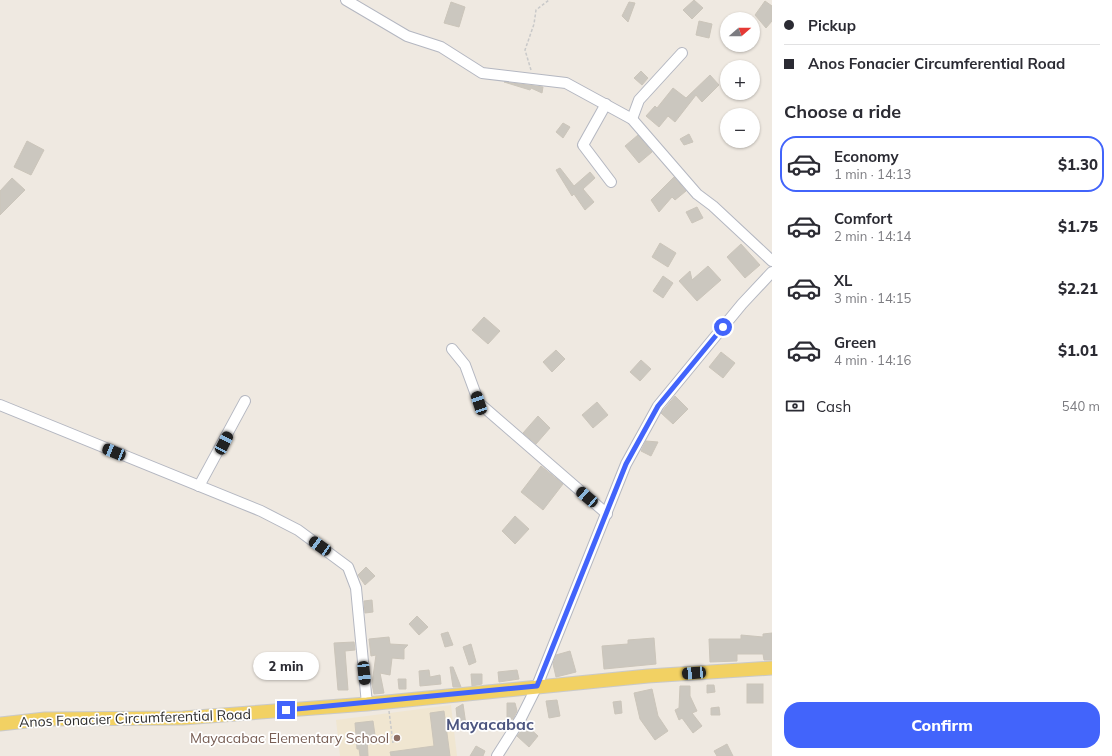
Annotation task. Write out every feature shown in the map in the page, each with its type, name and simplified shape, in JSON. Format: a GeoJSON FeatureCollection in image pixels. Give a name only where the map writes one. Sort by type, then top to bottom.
{"type":"FeatureCollection","features":[{"type":"Feature","properties":{"kind":"main road","name":"Anos Fonacier Circumferential Road"},"geometry":{"type":"LineString","coordinates":[[0,724],[45,719],[183,718],[367,704],[537,686],[772,668]]}},
{"type":"Feature","properties":{"kind":"street"},"geometry":{"type":"LineString","coordinates":[[346,0],[407,36],[441,47],[482,73],[566,83],[632,119],[697,194],[713,206],[772,261]]}},
{"type":"Feature","properties":{"kind":"street"},"geometry":{"type":"LineString","coordinates":[[632,119],[639,100],[682,53]]}},
{"type":"Feature","properties":{"kind":"street"},"geometry":{"type":"LineString","coordinates":[[606,104],[583,145],[611,182]]}},
{"type":"Feature","properties":{"kind":"street"},"geometry":{"type":"LineString","coordinates":[[497,756],[521,718],[537,686],[626,464],[658,406],[742,304],[772,272]]}},
{"type":"Feature","properties":{"kind":"street"},"geometry":{"type":"LineString","coordinates":[[452,349],[465,365],[479,403],[607,514]]}},
{"type":"Feature","properties":{"kind":"street"},"geometry":{"type":"LineString","coordinates":[[199,486],[245,401]]}},
{"type":"Feature","properties":{"kind":"street"},"geometry":{"type":"LineString","coordinates":[[0,405],[260,511],[298,530],[348,567],[356,588],[367,704]]}},
{"type":"Feature","properties":{"kind":"path"},"geometry":{"type":"LineString","coordinates":[[533,79],[526,50],[534,24],[536,10],[549,0]]}},
{"type":"Feature","properties":{"kind":"path"},"geometry":{"type":"LineString","coordinates":[[388,702],[393,743]]}},
{"type":"Feature","properties":{"kind":"shaded area","name":"Mayacabac Elementary School"},"geometry":{"type":"Polygon","coordinates":[[[451,705],[457,756],[340,756],[336,720],[451,705]]]}},
{"type":"Feature","properties":{"kind":"building"},"geometry":{"type":"Polygon","coordinates":[[[694,0],[703,8],[692,19],[683,10],[694,0]]]}},
{"type":"Feature","properties":{"kind":"building"},"geometry":{"type":"Polygon","coordinates":[[[765,1],[772,6],[772,21],[766,28],[760,21],[760,12],[757,12],[765,1]]]}},
{"type":"Feature","properties":{"kind":"building"},"geometry":{"type":"Polygon","coordinates":[[[451,2],[465,7],[459,27],[444,23],[451,2]]]}},
{"type":"Feature","properties":{"kind":"building"},"geometry":{"type":"Polygon","coordinates":[[[629,2],[635,3],[628,22],[622,16],[629,2]]]}},
{"type":"Feature","properties":{"kind":"building"},"geometry":{"type":"Polygon","coordinates":[[[699,21],[712,24],[709,38],[696,35],[699,21]]]}},
{"type":"Feature","properties":{"kind":"building"},"geometry":{"type":"Polygon","coordinates":[[[641,71],[648,78],[642,85],[634,78],[641,71]]]}},
{"type":"Feature","properties":{"kind":"building"},"geometry":{"type":"Polygon","coordinates":[[[710,75],[719,85],[702,102],[696,95],[675,122],[668,116],[659,127],[646,116],[655,106],[657,108],[673,88],[686,98],[710,75]]]}},
{"type":"Feature","properties":{"kind":"building"},"geometry":{"type":"Polygon","coordinates":[[[504,82],[543,87],[542,93],[531,88],[530,90],[504,82]]]}},
{"type":"Feature","properties":{"kind":"building"},"geometry":{"type":"Polygon","coordinates":[[[563,123],[570,127],[563,138],[556,132],[563,123]]]}},
{"type":"Feature","properties":{"kind":"building"},"geometry":{"type":"Polygon","coordinates":[[[689,134],[693,142],[684,145],[680,139],[689,134]]]}},
{"type":"Feature","properties":{"kind":"building"},"geometry":{"type":"Polygon","coordinates":[[[638,135],[652,152],[639,163],[625,146],[638,135]]]}},
{"type":"Feature","properties":{"kind":"building"},"geometry":{"type":"Polygon","coordinates":[[[27,141],[44,150],[31,175],[14,167],[27,141]]]}},
{"type":"Feature","properties":{"kind":"building"},"geometry":{"type":"Polygon","coordinates":[[[560,168],[574,186],[590,172],[595,178],[583,189],[594,202],[585,210],[574,194],[572,196],[556,170],[560,168]]]}},
{"type":"Feature","properties":{"kind":"building"},"geometry":{"type":"Polygon","coordinates":[[[674,177],[686,191],[675,200],[672,197],[659,212],[651,200],[674,177]]]}},
{"type":"Feature","properties":{"kind":"building"},"geometry":{"type":"Polygon","coordinates":[[[12,178],[25,190],[0,215],[0,191],[12,178]]]}},
{"type":"Feature","properties":{"kind":"building"},"geometry":{"type":"Polygon","coordinates":[[[697,207],[703,218],[692,223],[686,212],[697,207]]]}},
{"type":"Feature","properties":{"kind":"building"},"geometry":{"type":"Polygon","coordinates":[[[660,243],[676,253],[668,267],[652,257],[660,243]]]}},
{"type":"Feature","properties":{"kind":"building"},"geometry":{"type":"Polygon","coordinates":[[[741,244],[760,265],[745,278],[727,257],[741,244]]]}},
{"type":"Feature","properties":{"kind":"building"},"geometry":{"type":"Polygon","coordinates":[[[708,266],[721,280],[697,301],[679,281],[690,271],[692,280],[708,266]]]}},
{"type":"Feature","properties":{"kind":"building"},"geometry":{"type":"Polygon","coordinates":[[[663,276],[673,283],[663,298],[653,291],[663,276]]]}},
{"type":"Feature","properties":{"kind":"building"},"geometry":{"type":"Polygon","coordinates":[[[484,317],[500,331],[488,344],[472,330],[484,317]]]}},
{"type":"Feature","properties":{"kind":"building"},"geometry":{"type":"Polygon","coordinates":[[[556,350],[565,359],[552,372],[543,362],[556,350]]]}},
{"type":"Feature","properties":{"kind":"building"},"geometry":{"type":"Polygon","coordinates":[[[721,352],[735,363],[723,378],[709,367],[721,352]]]}},
{"type":"Feature","properties":{"kind":"building"},"geometry":{"type":"Polygon","coordinates":[[[641,360],[651,369],[640,381],[630,372],[641,360]]]}},
{"type":"Feature","properties":{"kind":"building"},"geometry":{"type":"Polygon","coordinates":[[[675,396],[688,409],[673,424],[661,413],[675,396]]]}},
{"type":"Feature","properties":{"kind":"building"},"geometry":{"type":"Polygon","coordinates":[[[597,402],[608,415],[593,428],[582,415],[597,402]]]}},
{"type":"Feature","properties":{"kind":"building"},"geometry":{"type":"Polygon","coordinates":[[[538,416],[550,428],[536,444],[523,433],[538,416]]]}},
{"type":"Feature","properties":{"kind":"building"},"geometry":{"type":"Polygon","coordinates":[[[646,441],[658,442],[651,456],[641,451],[646,441]]]}},
{"type":"Feature","properties":{"kind":"building"},"geometry":{"type":"Polygon","coordinates":[[[541,466],[563,484],[543,510],[521,492],[541,466]]]}},
{"type":"Feature","properties":{"kind":"building"},"geometry":{"type":"Polygon","coordinates":[[[515,516],[529,529],[515,544],[502,531],[515,516]]]}},
{"type":"Feature","properties":{"kind":"building"},"geometry":{"type":"Polygon","coordinates":[[[366,567],[375,576],[365,585],[358,575],[366,567]]]}},
{"type":"Feature","properties":{"kind":"building"},"geometry":{"type":"Polygon","coordinates":[[[372,600],[373,612],[365,613],[364,601],[372,600]]]}},
{"type":"Feature","properties":{"kind":"building"},"geometry":{"type":"Polygon","coordinates":[[[417,616],[428,627],[419,635],[409,624],[417,616]]]}},
{"type":"Feature","properties":{"kind":"building"},"geometry":{"type":"Polygon","coordinates":[[[448,632],[453,645],[445,647],[441,634],[448,632]]]}},
{"type":"Feature","properties":{"kind":"building"},"geometry":{"type":"Polygon","coordinates":[[[772,633],[772,660],[764,660],[763,654],[737,654],[737,661],[710,662],[709,639],[741,639],[741,635],[763,637],[763,634],[772,633]]]}},
{"type":"Feature","properties":{"kind":"building"},"geometry":{"type":"Polygon","coordinates":[[[389,637],[390,644],[408,645],[404,649],[404,659],[392,658],[390,675],[380,673],[384,693],[374,694],[372,684],[376,655],[371,656],[369,639],[389,637]]]}},
{"type":"Feature","properties":{"kind":"building"},"geometry":{"type":"Polygon","coordinates":[[[654,638],[656,664],[604,669],[602,646],[628,644],[628,640],[654,638]]]}},
{"type":"Feature","properties":{"kind":"building"},"geometry":{"type":"Polygon","coordinates":[[[354,642],[355,650],[345,651],[348,690],[338,690],[334,643],[354,642]]]}},
{"type":"Feature","properties":{"kind":"building"},"geometry":{"type":"Polygon","coordinates":[[[471,644],[476,662],[469,665],[463,647],[471,644]]]}},
{"type":"Feature","properties":{"kind":"building"},"geometry":{"type":"Polygon","coordinates":[[[570,651],[576,672],[556,677],[553,664],[556,655],[570,651]]]}},
{"type":"Feature","properties":{"kind":"building"},"geometry":{"type":"Polygon","coordinates":[[[450,667],[453,667],[461,687],[453,687],[450,667]]]}},
{"type":"Feature","properties":{"kind":"building"},"geometry":{"type":"Polygon","coordinates":[[[429,670],[430,677],[440,675],[441,684],[420,686],[419,671],[429,670]]]}},
{"type":"Feature","properties":{"kind":"building"},"geometry":{"type":"Polygon","coordinates":[[[517,670],[519,679],[499,682],[498,672],[517,670]]]}},
{"type":"Feature","properties":{"kind":"building"},"geometry":{"type":"Polygon","coordinates":[[[471,674],[482,674],[482,684],[472,686],[471,674]]]}},
{"type":"Feature","properties":{"kind":"building"},"geometry":{"type":"Polygon","coordinates":[[[398,679],[406,679],[406,689],[399,689],[398,679]]]}},
{"type":"Feature","properties":{"kind":"building"},"geometry":{"type":"Polygon","coordinates":[[[747,684],[763,684],[763,703],[747,703],[747,684]]]}},
{"type":"Feature","properties":{"kind":"building"},"geometry":{"type":"Polygon","coordinates":[[[707,685],[714,685],[715,692],[707,693],[707,685]]]}},
{"type":"Feature","properties":{"kind":"building"},"geometry":{"type":"Polygon","coordinates":[[[680,686],[690,686],[690,696],[697,711],[692,713],[702,726],[693,733],[682,718],[679,720],[675,710],[679,708],[680,686]]]}},
{"type":"Feature","properties":{"kind":"building"},"geometry":{"type":"Polygon","coordinates":[[[652,689],[658,716],[668,731],[655,740],[640,719],[634,693],[652,689]]]}},
{"type":"Feature","properties":{"kind":"building"},"geometry":{"type":"Polygon","coordinates":[[[557,700],[560,716],[549,718],[546,701],[557,700]]]}},
{"type":"Feature","properties":{"kind":"building"},"geometry":{"type":"Polygon","coordinates":[[[621,701],[622,713],[615,714],[613,702],[621,701]]]}},
{"type":"Feature","properties":{"kind":"building"},"geometry":{"type":"Polygon","coordinates":[[[507,703],[515,703],[517,711],[513,719],[507,719],[507,703]]]}},
{"type":"Feature","properties":{"kind":"building"},"geometry":{"type":"Polygon","coordinates":[[[463,704],[466,725],[458,726],[456,708],[463,704]]]}},
{"type":"Feature","properties":{"kind":"building"},"geometry":{"type":"Polygon","coordinates":[[[719,707],[720,715],[711,715],[711,708],[719,707]]]}},
{"type":"Feature","properties":{"kind":"building"},"geometry":{"type":"Polygon","coordinates":[[[444,711],[450,756],[391,756],[390,752],[434,746],[430,713],[444,711]]]}},
{"type":"Feature","properties":{"kind":"building"},"geometry":{"type":"Polygon","coordinates":[[[373,721],[375,735],[367,736],[368,756],[360,756],[359,749],[357,749],[355,723],[373,721]]]}},
{"type":"Feature","properties":{"kind":"building"},"geometry":{"type":"Polygon","coordinates":[[[526,725],[538,736],[529,747],[517,736],[526,725]]]}},
{"type":"Feature","properties":{"kind":"building"},"geometry":{"type":"Polygon","coordinates":[[[727,744],[733,756],[717,756],[714,751],[727,744]]]}},
{"type":"Feature","properties":{"kind":"building"},"geometry":{"type":"Polygon","coordinates":[[[476,746],[485,751],[483,756],[470,756],[476,746]]]}},
{"type":"Feature","properties":{"kind":"place","name":"Mayacabac Elementary School"},"geometry":{"type":"Point","coordinates":[397,738]}},
{"type":"Feature","properties":{"kind":"district","name":"Mayacabac"},"geometry":{"type":"Point","coordinates":[490,724]}},
{"type":"Feature","properties":{"kind":"route"},"geometry":{"type":"LineString","coordinates":[[286,710],[367,704],[537,686],[626,464],[658,406],[723,327]]}}]}
